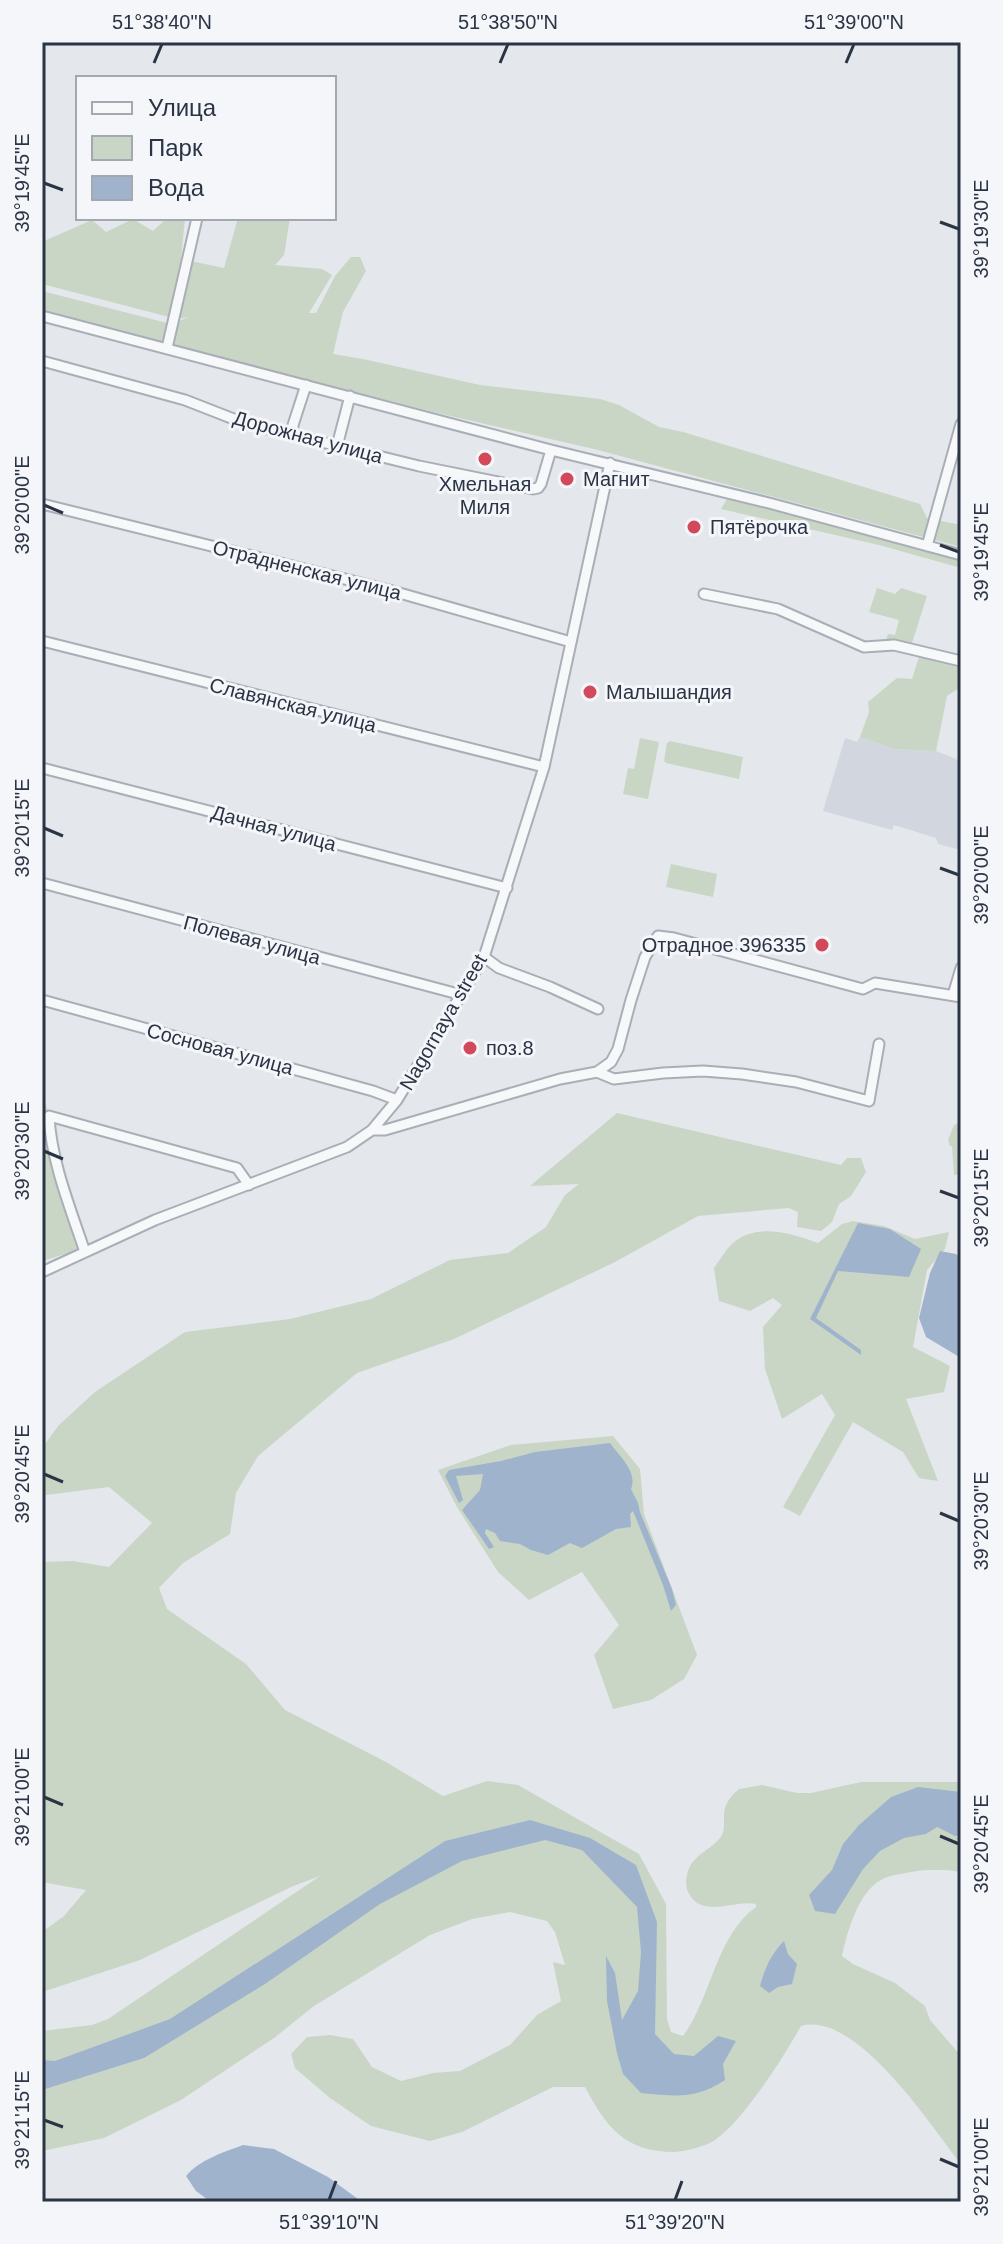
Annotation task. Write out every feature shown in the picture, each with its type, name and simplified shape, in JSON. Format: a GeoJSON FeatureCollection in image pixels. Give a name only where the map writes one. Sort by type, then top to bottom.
{"type":"FeatureCollection","features":[{"type":"Feature","properties":{"kind":"street"},"geometry":{"type":"LineString","coordinates":[[167,348],[197,220]]}},
{"type":"Feature","properties":{"kind":"street"},"geometry":{"type":"LineString","coordinates":[[42,316],[961,555]]}},
{"type":"Feature","properties":{"kind":"street","name":"Дорожная улица"},"geometry":{"type":"LineString","coordinates":[[42,361],[185,400],[244,423],[293,436],[431,469],[533,489],[541,484],[551,450]]}},
{"type":"Feature","properties":{"kind":"street"},"geometry":{"type":"LineString","coordinates":[[293,436],[293,425],[306,385]]}},
{"type":"Feature","properties":{"kind":"street"},"geometry":{"type":"LineString","coordinates":[[337,446],[350,396]]}},
{"type":"Feature","properties":{"kind":"street"},"geometry":{"type":"LineString","coordinates":[[927,546],[961,424]]}},
{"type":"Feature","properties":{"kind":"street","name":"Nagornaya street"},"geometry":{"type":"LineString","coordinates":[[42,1272],[155,1220],[347,1147],[372,1130],[397,1100],[484,957],[544,767],[610,463]]}},
{"type":"Feature","properties":{"kind":"street","name":"Отрадненская улица"},"geometry":{"type":"LineString","coordinates":[[42,504],[389,590],[571,642]]}},
{"type":"Feature","properties":{"kind":"street"},"geometry":{"type":"LineString","coordinates":[[704,594],[778,609],[864,647],[894,645],[961,661]]}},
{"type":"Feature","properties":{"kind":"street","name":"Славянская улица"},"geometry":{"type":"LineString","coordinates":[[42,641],[544,767]]}},
{"type":"Feature","properties":{"kind":"street","name":"Дачная улица"},"geometry":{"type":"LineString","coordinates":[[42,768],[507,888]]}},
{"type":"Feature","properties":{"kind":"street","name":"Полевая улица"},"geometry":{"type":"LineString","coordinates":[[42,883],[462,995]]}},
{"type":"Feature","properties":{"kind":"street"},"geometry":{"type":"LineString","coordinates":[[372,1130],[385,1130],[560,1079],[597,1072],[611,1062],[618,1049],[645,957],[658,936],[863,989],[875,983],[957,996],[961,968]]}},
{"type":"Feature","properties":{"kind":"street"},"geometry":{"type":"LineString","coordinates":[[484,957],[499,968],[598,1009]]}},
{"type":"Feature","properties":{"kind":"street","name":"Сосновая улица"},"geometry":{"type":"LineString","coordinates":[[42,1000],[397,1100]]}},
{"type":"Feature","properties":{"kind":"street"},"geometry":{"type":"LineString","coordinates":[[597,1072],[614,1079],[703,1071],[751,1075],[796,1082],[869,1101],[879,1044]]}},
{"type":"Feature","properties":{"kind":"street"},"geometry":{"type":"LineString","coordinates":[[85,1252],[62,1184],[49,1116],[237,1168],[249,1185]]}},
{"type":"Feature","properties":{"kind":"shaded area"},"geometry":{"type":"Polygon","coordinates":[[[860,737],[895,749],[936,751],[961,761],[961,850],[938,844],[936,838],[894,825],[892,830],[823,811],[845,738],[857,742],[860,737]]]}},
{"type":"Feature","properties":{"kind":"green space"},"geometry":{"type":"Polygon","coordinates":[[[92,220],[106,232],[131,220],[153,231],[165,220],[185,220],[181,259],[224,268],[237,220],[290,220],[284,255],[275,265],[322,269],[332,275],[309,313],[316,313],[335,276],[351,257],[360,257],[366,271],[343,312],[333,354],[480,385],[600,399],[619,405],[659,427],[920,504],[927,518],[961,525],[961,547],[594,449],[433,412],[42,311],[42,291],[171,324],[189,317],[177,319],[42,284],[42,240],[92,220]]]}},
{"type":"Feature","properties":{"kind":"green space"},"geometry":{"type":"Polygon","coordinates":[[[727,499],[961,560],[961,568],[879,545],[721,509],[727,499]]]}},
{"type":"Feature","properties":{"kind":"green space"},"geometry":{"type":"Polygon","coordinates":[[[877,588],[895,594],[901,588],[927,596],[911,646],[886,640],[888,634],[895,635],[899,620],[869,612],[877,588]]]}},
{"type":"Feature","properties":{"kind":"green space"},"geometry":{"type":"Polygon","coordinates":[[[919,657],[961,664],[958,689],[947,696],[936,751],[895,749],[860,737],[869,712],[868,702],[897,678],[912,679],[919,657]]]}},
{"type":"Feature","properties":{"kind":"green space"},"geometry":{"type":"Polygon","coordinates":[[[640,738],[659,742],[648,799],[623,794],[628,768],[634,769],[640,738]]]}},
{"type":"Feature","properties":{"kind":"green space"},"geometry":{"type":"Polygon","coordinates":[[[670,741],[743,757],[739,779],[666,763],[667,743],[670,741]]]}},
{"type":"Feature","properties":{"kind":"green space"},"geometry":{"type":"Polygon","coordinates":[[[671,864],[717,874],[713,897],[666,887],[671,864]]]}},
{"type":"Feature","properties":{"kind":"green space"},"geometry":{"type":"Polygon","coordinates":[[[42,1087],[79,1250],[42,1261],[42,1087]]]}},
{"type":"Feature","properties":{"kind":"green space"},"geometry":{"type":"Polygon","coordinates":[[[617,1113],[841,1165],[847,1158],[861,1158],[866,1172],[851,1196],[839,1204],[832,1222],[821,1231],[797,1227],[798,1212],[789,1208],[698,1216],[615,1262],[454,1339],[357,1373],[258,1456],[236,1493],[230,1534],[183,1563],[159,1588],[167,1609],[246,1664],[285,1710],[386,1762],[443,1796],[487,1781],[518,1785],[639,1854],[666,1904],[667,2019],[671,2032],[683,2036],[701,2004],[731,1934],[756,1907],[756,1904],[747,1903],[719,1907],[701,1905],[687,1888],[690,1866],[722,1835],[725,1808],[739,1789],[762,1785],[811,1793],[861,1782],[961,1782],[961,1872],[923,1870],[881,1880],[860,1903],[842,1956],[895,1983],[925,2006],[930,2020],[961,2056],[961,2164],[912,2099],[868,2053],[845,2035],[822,2026],[801,2026],[762,2088],[726,2131],[706,2145],[674,2152],[642,2147],[619,2134],[601,2114],[585,2087],[553,2087],[462,2132],[430,2141],[371,2126],[330,2098],[295,2068],[291,2054],[307,2037],[330,2035],[353,2039],[372,2067],[401,2081],[433,2073],[460,2071],[510,2045],[537,2015],[561,2001],[553,1962],[565,1965],[555,1932],[547,1921],[510,1912],[472,1919],[430,1935],[314,2006],[274,2038],[181,2100],[104,2138],[42,2151],[42,2031],[92,2025],[108,2019],[320,1876],[140,1960],[42,1992],[42,1932],[64,1916],[86,1890],[42,1882],[42,1562],[73,1561],[109,1567],[152,1523],[109,1487],[46,1495],[42,1487],[42,1448],[59,1425],[95,1392],[185,1332],[290,1319],[371,1299],[450,1260],[508,1253],[546,1227],[565,1195],[579,1184],[530,1186],[617,1113]]]}},
{"type":"Feature","properties":{"kind":"green space"},"geometry":{"type":"Polygon","coordinates":[[[961,1123],[961,1174],[954,1175],[952,1146],[948,1140],[954,1125],[961,1123]]]}},
{"type":"Feature","properties":{"kind":"green space"},"geometry":{"type":"Polygon","coordinates":[[[853,1221],[884,1226],[915,1239],[949,1232],[945,1249],[927,1270],[913,1347],[950,1366],[944,1392],[906,1399],[938,1481],[919,1478],[903,1452],[853,1422],[800,1516],[783,1507],[835,1415],[822,1394],[782,1419],[765,1369],[763,1327],[782,1305],[773,1298],[750,1311],[719,1301],[714,1268],[733,1243],[752,1233],[775,1232],[818,1243],[842,1224],[853,1221]]]}},
{"type":"Feature","properties":{"kind":"green space"},"geometry":{"type":"Polygon","coordinates":[[[613,1436],[640,1469],[644,1514],[697,1655],[684,1679],[651,1700],[613,1709],[594,1655],[619,1625],[582,1572],[529,1600],[498,1572],[438,1470],[511,1445],[613,1436]]]}},
{"type":"Feature","properties":{"kind":"water"},"geometry":{"type":"Polygon","coordinates":[[[858,1223],[890,1229],[921,1249],[909,1277],[838,1271],[816,1318],[861,1350],[861,1355],[810,1319],[858,1223]]]}},
{"type":"Feature","properties":{"kind":"water"},"geometry":{"type":"Polygon","coordinates":[[[940,1251],[961,1258],[961,1358],[926,1337],[919,1318],[930,1273],[940,1251]]]}},
{"type":"Feature","properties":{"kind":"water"},"geometry":{"type":"Polygon","coordinates":[[[610,1443],[630,1471],[631,1489],[672,1589],[676,1605],[671,1611],[633,1511],[630,1514],[631,1527],[616,1529],[582,1548],[570,1543],[548,1555],[520,1544],[500,1541],[495,1533],[486,1529],[485,1533],[494,1547],[489,1549],[462,1510],[480,1490],[483,1474],[456,1476],[463,1500],[459,1503],[445,1476],[449,1470],[535,1452],[610,1443]]]}},
{"type":"Feature","properties":{"kind":"water"},"geometry":{"type":"Polygon","coordinates":[[[918,1787],[961,1792],[961,1835],[955,1836],[937,1827],[926,1834],[904,1838],[880,1851],[863,1869],[835,1914],[815,1911],[809,1895],[832,1870],[843,1844],[891,1797],[918,1787]]]}},
{"type":"Feature","properties":{"kind":"water"},"geometry":{"type":"Polygon","coordinates":[[[530,1820],[590,1838],[636,1865],[657,1922],[655,2034],[674,2054],[694,2056],[718,2036],[736,2041],[723,2064],[725,2080],[694,2094],[664,2095],[641,2093],[623,2074],[607,2001],[606,1956],[615,1973],[622,2020],[638,1991],[641,1952],[637,1907],[582,1850],[545,1840],[462,1861],[380,1904],[265,1984],[144,2058],[42,2090],[42,2060],[55,2061],[170,2019],[445,1841],[530,1820]]]}},
{"type":"Feature","properties":{"kind":"water"},"geometry":{"type":"Polygon","coordinates":[[[784,1941],[788,1954],[797,1964],[792,1984],[769,1993],[760,1986],[769,1962],[784,1941]]]}},
{"type":"Feature","properties":{"kind":"water"},"geometry":{"type":"Polygon","coordinates":[[[243,2145],[274,2149],[328,2177],[362,2202],[211,2202],[196,2191],[186,2176],[192,2170],[212,2157],[243,2145]]]}},
{"type":"Feature","properties":{"kind":"place","name":"Хмельная Миля"},"geometry":{"type":"Point","coordinates":[485,459]}},
{"type":"Feature","properties":{"kind":"place","name":"Магнит"},"geometry":{"type":"Point","coordinates":[567,479]}},
{"type":"Feature","properties":{"kind":"place","name":"Пятёрочка"},"geometry":{"type":"Point","coordinates":[694,527]}},
{"type":"Feature","properties":{"kind":"place","name":"Малышандия"},"geometry":{"type":"Point","coordinates":[590,692]}},
{"type":"Feature","properties":{"kind":"place","name":"Отрадное 396335"},"geometry":{"type":"Point","coordinates":[822,945]}},
{"type":"Feature","properties":{"kind":"place","name":"поз.8"},"geometry":{"type":"Point","coordinates":[470,1048]}}]}
